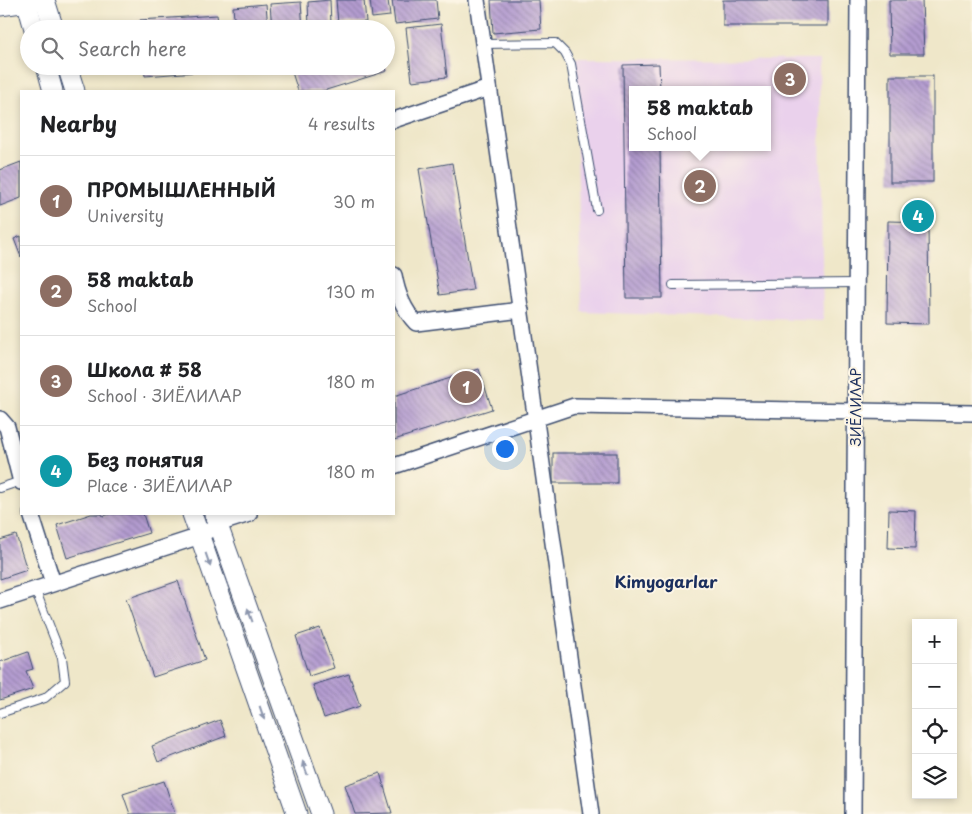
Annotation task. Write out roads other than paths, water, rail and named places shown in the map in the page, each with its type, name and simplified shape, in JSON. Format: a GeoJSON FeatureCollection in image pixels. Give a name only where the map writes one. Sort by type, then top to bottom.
{"type":"FeatureCollection","features":[{"type":"Feature","properties":{"kind":"street"},"geometry":{"type":"LineString","coordinates":[[477,0],[591,814]]}},
{"type":"Feature","properties":{"kind":"street","name":"ЗИЁЛИЛАР"},"geometry":{"type":"LineString","coordinates":[[853,814],[858,0]]}},
{"type":"Feature","properties":{"kind":"street"},"geometry":{"type":"LineString","coordinates":[[0,6],[35,1]]}},
{"type":"Feature","properties":{"kind":"street"},"geometry":{"type":"LineString","coordinates":[[34,20],[35,1]]}},
{"type":"Feature","properties":{"kind":"street"},"geometry":{"type":"LineString","coordinates":[[35,1],[48,20]]}},
{"type":"Feature","properties":{"kind":"street"},"geometry":{"type":"LineString","coordinates":[[49,75],[53,90]]}},
{"type":"Feature","properties":{"kind":"street"},"geometry":{"type":"LineString","coordinates":[[70,75],[75,90]]}},
{"type":"Feature","properties":{"kind":"street"},"geometry":{"type":"LineString","coordinates":[[395,120],[490,88]]}},
{"type":"Feature","properties":{"kind":"street"},"geometry":{"type":"LineString","coordinates":[[395,282],[407,313],[416,323],[521,310]]}},
{"type":"Feature","properties":{"kind":"street"},"geometry":{"type":"LineString","coordinates":[[395,466],[574,406],[972,413]]}},
{"type":"Feature","properties":{"kind":"street"},"geometry":{"type":"LineString","coordinates":[[0,418],[7,426],[20,477]]}},
{"type":"Feature","properties":{"kind":"street"},"geometry":{"type":"LineString","coordinates":[[31,515],[53,583]]}},
{"type":"Feature","properties":{"kind":"street"},"geometry":{"type":"LineString","coordinates":[[192,515],[297,814]]}},
{"type":"Feature","properties":{"kind":"street"},"geometry":{"type":"LineString","coordinates":[[0,600],[200,536],[216,519],[242,515]]}},
{"type":"Feature","properties":{"kind":"street"},"geometry":{"type":"LineString","coordinates":[[216,519],[321,814]]}},
{"type":"Feature","properties":{"kind":"lane"},"geometry":{"type":"LineString","coordinates":[[483,44],[555,43],[565,53],[571,64],[597,210]]}},
{"type":"Feature","properties":{"kind":"lane"},"geometry":{"type":"LineString","coordinates":[[673,285],[856,284]]}},
{"type":"Feature","properties":{"kind":"lane"},"geometry":{"type":"LineString","coordinates":[[0,488],[20,481]]}},
{"type":"Feature","properties":{"kind":"lane"},"geometry":{"type":"LineString","coordinates":[[0,712],[45,698],[65,681],[62,658],[35,589]]}},
{"type":"Feature","properties":{"kind":"place","name":"Школа # 58"},"geometry":{"type":"Point","coordinates":[790,79]}},
{"type":"Feature","properties":{"kind":"place","name":"58 maktab"},"geometry":{"type":"Point","coordinates":[700,186]}},
{"type":"Feature","properties":{"kind":"place","name":"Без понятия"},"geometry":{"type":"Point","coordinates":[918,216]}},
{"type":"Feature","properties":{"kind":"place","name":"ПРОМЫШЛЕННЫЙ"},"geometry":{"type":"Point","coordinates":[466,387]}},
{"type":"Feature","properties":{"kind":"district","name":"Kimyogarlar"},"geometry":{"type":"Point","coordinates":[666,582]}}]}
